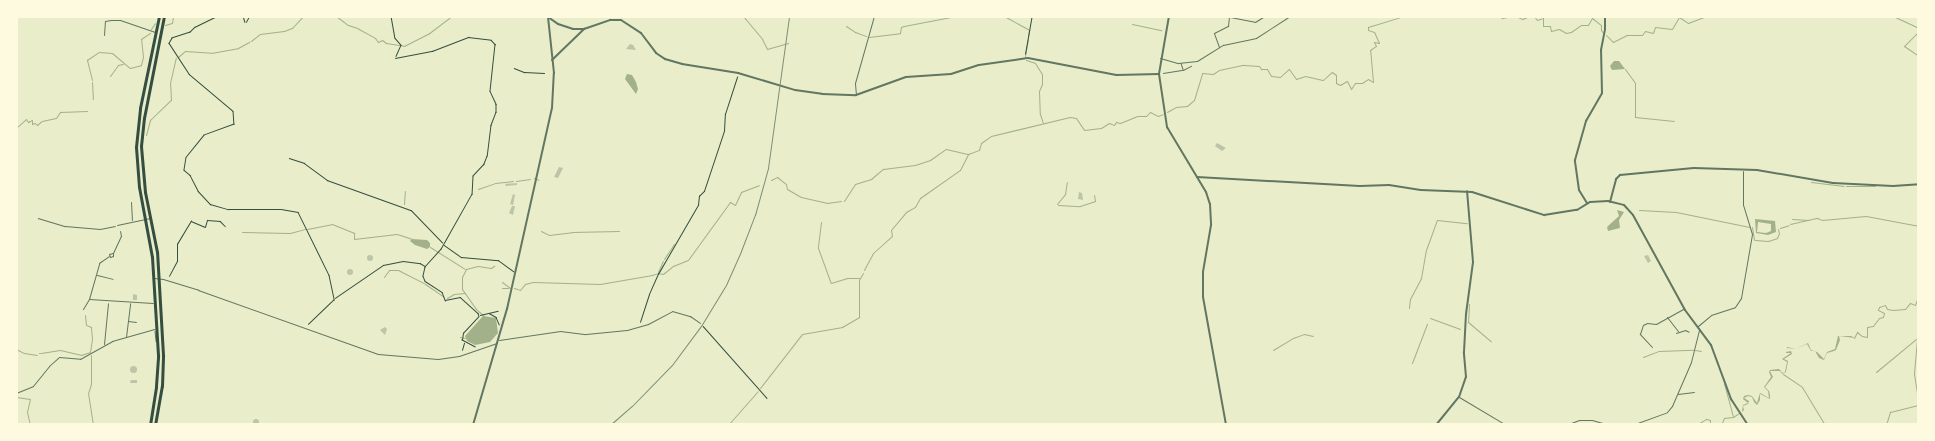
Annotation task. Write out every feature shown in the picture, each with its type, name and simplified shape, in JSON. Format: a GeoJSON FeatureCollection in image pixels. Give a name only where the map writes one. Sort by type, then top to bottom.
{"type":"FeatureCollection","features":[{"type":"Feature","properties":{"kind":"highway"},"geometry":{"type":"LineString","coordinates":[[150,425],[156,386],[158,342],[154,278],[139,187],[136,147],[140,108],[159,16]]}},
{"type":"Feature","properties":{"kind":"highway"},"geometry":{"type":"LineString","coordinates":[[155,425],[162,377],[162,341],[157,252],[142,175],[142,132],[164,16]]}},
{"type":"Feature","properties":{"kind":"street"},"geometry":{"type":"LineString","coordinates":[[548,16],[567,28],[584,29],[606,21],[621,20],[641,34],[656,53],[664,59],[682,64],[738,73],[774,85],[807,92],[856,95],[906,77],[950,74],[980,65],[1024,58],[1116,75],[1159,74]]}},
{"type":"Feature","properties":{"kind":"street"},"geometry":{"type":"LineString","coordinates":[[474,425],[516,273],[552,108],[554,91],[548,16]]}},
{"type":"Feature","properties":{"kind":"street"},"geometry":{"type":"LineString","coordinates":[[856,95],[856,83],[874,16]]}},
{"type":"Feature","properties":{"kind":"street"},"geometry":{"type":"LineString","coordinates":[[1170,16],[1160,58],[1159,74],[1167,127],[1198,177],[1210,204],[1211,225],[1204,272],[1203,296],[1226,425]]}},
{"type":"Feature","properties":{"kind":"street"},"geometry":{"type":"LineString","coordinates":[[1160,58],[1181,64],[1197,61],[1219,47],[1256,38],[1290,16]]}},
{"type":"Feature","properties":{"kind":"street"},"geometry":{"type":"LineString","coordinates":[[1587,203],[1578,186],[1575,160],[1586,120],[1602,93],[1601,50],[1606,29],[1605,16]]}},
{"type":"Feature","properties":{"kind":"street"},"geometry":{"type":"LineString","coordinates":[[1219,47],[1214,33],[1228,26],[1229,17],[1255,22],[1264,17]]}},
{"type":"Feature","properties":{"kind":"street"},"geometry":{"type":"LineString","coordinates":[[104,35],[105,21],[111,20],[119,20],[156,32]]}},
{"type":"Feature","properties":{"kind":"street"},"geometry":{"type":"LineString","coordinates":[[552,60],[584,29]]}},
{"type":"Feature","properties":{"kind":"street"},"geometry":{"type":"LineString","coordinates":[[1610,202],[1616,179],[1622,174],[1694,168],[1764,171],[1824,183],[1893,186],[1919,184]]}},
{"type":"Feature","properties":{"kind":"street"},"geometry":{"type":"LineString","coordinates":[[1632,425],[1666,412],[1672,406],[1691,362],[1699,328],[1711,315],[1737,305],[1742,294],[1752,234],[1743,205],[1743,169]]}},
{"type":"Feature","properties":{"kind":"street"},"geometry":{"type":"LineString","coordinates":[[1198,177],[1360,186],[1388,185],[1421,190],[1467,191],[1544,215],[1577,210],[1587,203],[1610,202],[1624,205],[1629,209],[1684,309],[1711,345],[1731,399],[1748,425]]}},
{"type":"Feature","properties":{"kind":"street"},"geometry":{"type":"LineString","coordinates":[[1436,425],[1459,397],[1466,374],[1464,355],[1466,314],[1473,262],[1467,191]]}},
{"type":"Feature","properties":{"kind":"street"},"geometry":{"type":"LineString","coordinates":[[131,202],[132,221]]}},
{"type":"Feature","properties":{"kind":"street"},"geometry":{"type":"LineString","coordinates":[[117,225],[150,218]]}},
{"type":"Feature","properties":{"kind":"street"},"geometry":{"type":"LineString","coordinates":[[83,309],[89,299],[101,260],[113,253],[121,236],[120,231]]}},
{"type":"Feature","properties":{"kind":"street"},"geometry":{"type":"LineString","coordinates":[[96,274],[113,279]]}},
{"type":"Feature","properties":{"kind":"street"},"geometry":{"type":"LineString","coordinates":[[154,278],[167,280],[378,354],[420,359],[459,356],[498,342],[503,338],[560,331],[589,334],[638,328],[672,311],[690,316],[700,323]]}},
{"type":"Feature","properties":{"kind":"street"},"geometry":{"type":"LineString","coordinates":[[89,299],[108,302],[155,304]]}},
{"type":"Feature","properties":{"kind":"street"},"geometry":{"type":"LineString","coordinates":[[104,345],[108,302]]}},
{"type":"Feature","properties":{"kind":"street"},"geometry":{"type":"LineString","coordinates":[[126,338],[130,303]]}},
{"type":"Feature","properties":{"kind":"street"},"geometry":{"type":"LineString","coordinates":[[1652,347],[1640,331],[1645,323],[1656,324],[1667,316],[1684,309]]}},
{"type":"Feature","properties":{"kind":"street"},"geometry":{"type":"LineString","coordinates":[[1667,316],[1677,332],[1687,329],[1688,332]]}},
{"type":"Feature","properties":{"kind":"street"},"geometry":{"type":"LineString","coordinates":[[128,321],[136,322]]}},
{"type":"Feature","properties":{"kind":"street"},"geometry":{"type":"LineString","coordinates":[[16,393],[33,386],[59,357],[80,358],[104,345],[157,328]]}},
{"type":"Feature","properties":{"kind":"street"},"geometry":{"type":"LineString","coordinates":[[500,335],[503,338]]}},
{"type":"Feature","properties":{"kind":"street"},"geometry":{"type":"LineString","coordinates":[[158,342],[162,341]]}},
{"type":"Feature","properties":{"kind":"street"},"geometry":{"type":"LineString","coordinates":[[1678,394],[1694,392]]}},
{"type":"Feature","properties":{"kind":"street"},"geometry":{"type":"LineString","coordinates":[[1459,397],[1506,425]]}},
{"type":"Feature","properties":{"kind":"street"},"geometry":{"type":"LineString","coordinates":[[1566,425],[1579,420],[1592,420],[1610,425]]}},
{"type":"Feature","properties":{"kind":"lane"},"geometry":{"type":"LineString","coordinates":[[1181,64],[1183,70]]}},
{"type":"Feature","properties":{"kind":"lane"},"geometry":{"type":"LineString","coordinates":[[1163,73],[1183,70],[1191,66]]}},
{"type":"Feature","properties":{"kind":"lane"},"geometry":{"type":"LineString","coordinates":[[38,218],[60,225],[81,227],[106,228],[117,225]]}},
{"type":"Feature","properties":{"kind":"path"},"geometry":{"type":"LineString","coordinates":[[218,16],[194,27],[190,32],[172,38],[168,43],[189,74],[233,109],[234,124],[204,135],[184,161],[184,170],[190,175],[202,196],[210,204],[228,209],[293,210],[298,212],[329,275],[334,300]]}},
{"type":"Feature","properties":{"kind":"path"},"geometry":{"type":"LineString","coordinates":[[243,16],[246,22],[249,16]]}},
{"type":"Feature","properties":{"kind":"path"},"geometry":{"type":"LineString","coordinates":[[392,16],[397,40],[401,46],[395,58],[432,50],[468,37],[491,40],[496,44],[492,58],[490,91],[496,104],[496,112],[491,125],[487,156],[484,164],[473,176],[472,184],[474,189],[470,197],[439,253],[426,267],[423,276],[425,281],[445,296],[448,301],[460,297],[480,316]]}},
{"type":"Feature","properties":{"kind":"path"},"geometry":{"type":"LineString","coordinates":[[1024,58],[1032,16]]}},
{"type":"Feature","properties":{"kind":"path"},"geometry":{"type":"LineString","coordinates":[[514,68],[524,72],[544,72]]}},
{"type":"Feature","properties":{"kind":"path"},"geometry":{"type":"LineString","coordinates":[[638,328],[658,273],[698,205],[699,196],[704,191],[724,131],[725,114],[738,73]]}},
{"type":"Feature","properties":{"kind":"path"},"geometry":{"type":"LineString","coordinates":[[289,158],[304,163],[327,180],[411,210],[443,244],[461,257],[498,260],[516,273]]}},
{"type":"Feature","properties":{"kind":"path"},"geometry":{"type":"LineString","coordinates":[[167,280],[177,261],[177,244],[191,221],[205,226],[206,220],[220,222],[225,226]]}},
{"type":"Feature","properties":{"kind":"path"},"geometry":{"type":"LineString","coordinates":[[304,328],[334,300],[383,265],[396,262],[420,263],[426,267]]}},
{"type":"Feature","properties":{"kind":"path"},"geometry":{"type":"LineString","coordinates":[[462,350],[464,342],[462,337],[467,326],[483,314],[498,311]]}},
{"type":"Feature","properties":{"kind":"path"},"geometry":{"type":"LineString","coordinates":[[489,313],[498,319],[499,327]]}},
{"type":"Feature","properties":{"kind":"path"},"geometry":{"type":"LineString","coordinates":[[703,326],[767,398]]}},
{"type":"Feature","properties":{"kind":"path"},"geometry":{"type":"LineString","coordinates":[[464,342],[477,348]]}},
{"type":"Feature","properties":{"kind":"shaded area"},"geometry":{"type":"Polygon","coordinates":[[[1614,61],[1619,61],[1625,69],[1612,70],[1610,66],[1614,61]]]}},
{"type":"Feature","properties":{"kind":"shaded area"},"geometry":{"type":"Polygon","coordinates":[[[627,74],[632,75],[636,82],[638,89],[636,94],[625,79],[627,74]]]}},
{"type":"Feature","properties":{"kind":"shaded area"},"geometry":{"type":"Polygon","coordinates":[[[1617,210],[1624,212],[1619,220],[1620,228],[1608,231],[1607,227],[1619,216],[1617,210]]]}},
{"type":"Feature","properties":{"kind":"shaded area"},"geometry":{"type":"Polygon","coordinates":[[[1755,219],[1775,221],[1776,232],[1768,235],[1756,233],[1755,219]],[[1758,222],[1757,232],[1766,233],[1771,231],[1771,224],[1758,222]]]}},
{"type":"Feature","properties":{"kind":"shaded area"},"geometry":{"type":"Polygon","coordinates":[[[412,239],[427,240],[430,243],[430,247],[427,249],[415,245],[410,241],[412,239]]]}},
{"type":"Feature","properties":{"kind":"shaded area"},"geometry":{"type":"Polygon","coordinates":[[[483,316],[496,318],[498,333],[490,342],[475,345],[467,341],[465,336],[483,316]]]}},
{"type":"Feature","properties":{"kind":"shaded area"},"geometry":{"type":"Polygon","coordinates":[[[1839,336],[1840,340],[1836,350],[1827,353],[1824,360],[1819,358],[1815,351],[1824,359],[1827,352],[1835,349],[1839,336]]]}},
{"type":"Feature","properties":{"kind":"shaded area"},"geometry":{"type":"Polygon","coordinates":[[[1791,351],[1792,354],[1784,359],[1788,361],[1786,372],[1782,374],[1780,371],[1770,371],[1773,377],[1765,387],[1769,391],[1770,399],[1760,394],[1760,400],[1757,405],[1752,397],[1748,396],[1744,398],[1749,401],[1748,404],[1743,406],[1744,410],[1742,412],[1743,405],[1748,403],[1743,399],[1744,396],[1748,395],[1752,396],[1757,403],[1760,393],[1769,398],[1768,391],[1764,387],[1771,377],[1769,372],[1770,370],[1779,369],[1782,373],[1785,372],[1787,362],[1782,359],[1791,353],[1786,352],[1791,351]]]}},
{"type":"Feature","properties":{"kind":"building"},"geometry":{"type":"Polygon","coordinates":[[[630,44],[633,45],[636,50],[626,49],[630,44]]]}},
{"type":"Feature","properties":{"kind":"building"},"geometry":{"type":"Polygon","coordinates":[[[1217,143],[1226,148],[1222,151],[1215,146],[1217,143]]]}},
{"type":"Feature","properties":{"kind":"building"},"geometry":{"type":"Polygon","coordinates":[[[559,167],[563,168],[558,178],[554,177],[559,167]]]}},
{"type":"Feature","properties":{"kind":"building"},"geometry":{"type":"Polygon","coordinates":[[[517,183],[517,185],[506,186],[505,184],[517,183]]]}},
{"type":"Feature","properties":{"kind":"building"},"geometry":{"type":"Polygon","coordinates":[[[1079,192],[1082,193],[1083,200],[1078,199],[1079,192]]]}},
{"type":"Feature","properties":{"kind":"building"},"geometry":{"type":"Polygon","coordinates":[[[513,194],[515,195],[513,205],[510,204],[513,194]]]}},
{"type":"Feature","properties":{"kind":"building"},"geometry":{"type":"Polygon","coordinates":[[[512,206],[515,206],[513,215],[509,213],[512,206]]]}},
{"type":"Feature","properties":{"kind":"building"},"geometry":{"type":"Polygon","coordinates":[[[370,255],[373,258],[370,261],[367,258],[370,255]]]}},
{"type":"Feature","properties":{"kind":"building"},"geometry":{"type":"Polygon","coordinates":[[[1648,255],[1651,261],[1648,263],[1644,256],[1648,255]]]}},
{"type":"Feature","properties":{"kind":"building"},"geometry":{"type":"Polygon","coordinates":[[[350,269],[353,272],[350,275],[347,272],[350,269]]]}},
{"type":"Feature","properties":{"kind":"building"},"geometry":{"type":"Polygon","coordinates":[[[133,294],[137,295],[137,300],[133,300],[133,294]]]}},
{"type":"Feature","properties":{"kind":"building"},"geometry":{"type":"Polygon","coordinates":[[[385,327],[387,329],[385,335],[380,330],[385,327]]]}},
{"type":"Feature","properties":{"kind":"building"},"geometry":{"type":"Polygon","coordinates":[[[133,366],[136,369],[133,372],[130,369],[133,366]]]}},
{"type":"Feature","properties":{"kind":"building"},"geometry":{"type":"Polygon","coordinates":[[[131,380],[137,380],[137,383],[130,383],[131,380]]]}},
{"type":"Feature","properties":{"kind":"building"},"geometry":{"type":"Polygon","coordinates":[[[256,419],[259,422],[256,425],[253,422],[256,419]]]}},
{"type":"Feature","properties":{"kind":"waterway"},"geometry":{"type":"LineString","coordinates":[[165,25],[172,23],[173,17],[177,16]]}},
{"type":"Feature","properties":{"kind":"waterway"},"geometry":{"type":"LineString","coordinates":[[251,41],[260,34],[292,28],[303,16]]}},
{"type":"Feature","properties":{"kind":"waterway"},"geometry":{"type":"LineString","coordinates":[[336,16],[348,25],[375,38],[378,42],[382,40],[386,43],[404,46],[428,34],[452,16]]}},
{"type":"Feature","properties":{"kind":"waterway"},"geometry":{"type":"LineString","coordinates":[[743,16],[762,39],[767,49],[788,43]]}},
{"type":"Feature","properties":{"kind":"waterway"},"geometry":{"type":"LineString","coordinates":[[869,37],[900,33],[901,27],[904,26],[956,16]]}},
{"type":"Feature","properties":{"kind":"waterway"},"geometry":{"type":"LineString","coordinates":[[1004,16],[1029,30],[1028,37]]}},
{"type":"Feature","properties":{"kind":"waterway"},"geometry":{"type":"LineString","coordinates":[[1167,112],[1176,107],[1187,106],[1194,100],[1202,73],[1213,74],[1219,70],[1243,65],[1259,66],[1261,69],[1267,69],[1271,76],[1280,77],[1289,69],[1296,79],[1305,76],[1323,80],[1332,72],[1336,75],[1336,83],[1340,85],[1347,81],[1351,89],[1355,83],[1362,83],[1368,79],[1373,82],[1370,50],[1376,46],[1374,42],[1379,43],[1374,32],[1368,30],[1368,27],[1404,16]]}},
{"type":"Feature","properties":{"kind":"waterway"},"geometry":{"type":"LineString","coordinates":[[1500,16],[1502,18],[1513,16]]}},
{"type":"Feature","properties":{"kind":"waterway"},"geometry":{"type":"LineString","coordinates":[[1516,16],[1522,19],[1530,16]]}},
{"type":"Feature","properties":{"kind":"waterway"},"geometry":{"type":"LineString","coordinates":[[1534,16],[1537,20],[1543,18],[1543,26],[1550,26],[1551,31],[1559,29],[1566,33],[1581,25],[1588,25],[1592,18],[1601,25],[1603,33]]}},
{"type":"Feature","properties":{"kind":"waterway"},"geometry":{"type":"LineString","coordinates":[[1606,35],[1613,42],[1627,35],[1642,35],[1645,31],[1653,33],[1655,27],[1672,29],[1679,17],[1688,23],[1706,16]]}},
{"type":"Feature","properties":{"kind":"waterway"},"geometry":{"type":"LineString","coordinates":[[1893,16],[1919,28]]}},
{"type":"Feature","properties":{"kind":"waterway"},"geometry":{"type":"LineString","coordinates":[[151,29],[155,23]]}},
{"type":"Feature","properties":{"kind":"waterway"},"geometry":{"type":"LineString","coordinates":[[1132,24],[1161,30]]}},
{"type":"Feature","properties":{"kind":"waterway"},"geometry":{"type":"LineString","coordinates":[[846,26],[866,36]]}},
{"type":"Feature","properties":{"kind":"waterway"},"geometry":{"type":"LineString","coordinates":[[1919,31],[1904,46],[1919,56]]}},
{"type":"Feature","properties":{"kind":"waterway"},"geometry":{"type":"LineString","coordinates":[[92,80],[87,60],[99,52],[112,53],[130,68],[141,65],[143,57],[141,39],[150,33]]}},
{"type":"Feature","properties":{"kind":"waterway"},"geometry":{"type":"LineString","coordinates":[[1025,56],[1028,39]]}},
{"type":"Feature","properties":{"kind":"waterway"},"geometry":{"type":"LineString","coordinates":[[178,57],[185,51],[211,53],[238,48],[249,42]]}},
{"type":"Feature","properties":{"kind":"waterway"},"geometry":{"type":"LineString","coordinates":[[146,135],[150,120],[171,100],[170,83],[176,58]]}},
{"type":"Feature","properties":{"kind":"waterway"},"geometry":{"type":"LineString","coordinates":[[1026,60],[1035,63],[1042,74],[1042,84],[1039,91],[1040,114],[1043,123]]}},
{"type":"Feature","properties":{"kind":"waterway"},"geometry":{"type":"LineString","coordinates":[[110,76],[118,65],[123,64]]}},
{"type":"Feature","properties":{"kind":"waterway"},"geometry":{"type":"LineString","coordinates":[[1625,69],[1635,83],[1635,117],[1674,121]]}},
{"type":"Feature","properties":{"kind":"waterway"},"geometry":{"type":"LineString","coordinates":[[92,82],[93,99]]}},
{"type":"Feature","properties":{"kind":"waterway"},"geometry":{"type":"LineString","coordinates":[[16,128],[26,119],[28,122],[32,120],[32,124],[35,123],[37,125],[42,121],[56,118],[60,112],[87,111]]}},
{"type":"Feature","properties":{"kind":"waterway"},"geometry":{"type":"LineString","coordinates":[[844,201],[855,184],[871,179],[883,169],[915,165],[930,160],[946,149],[968,154],[979,150],[981,143],[991,136],[1070,117],[1076,118],[1084,130],[1101,128],[1109,123],[1114,125],[1116,122],[1120,123],[1137,116],[1146,116],[1150,112],[1158,116],[1163,114]]}},
{"type":"Feature","properties":{"kind":"waterway"},"geometry":{"type":"LineString","coordinates":[[864,270],[873,253],[892,236],[891,230],[906,212],[915,207],[920,198],[960,170],[968,154]]}},
{"type":"Feature","properties":{"kind":"waterway"},"geometry":{"type":"LineString","coordinates":[[771,180],[777,177],[786,184],[787,189],[801,197],[827,203],[841,201]]}},
{"type":"Feature","properties":{"kind":"waterway"},"geometry":{"type":"LineString","coordinates":[[534,178],[539,180]]}},
{"type":"Feature","properties":{"kind":"waterway"},"geometry":{"type":"LineString","coordinates":[[516,181],[530,179]]}},
{"type":"Feature","properties":{"kind":"waterway"},"geometry":{"type":"LineString","coordinates":[[478,189],[495,183],[513,181]]}},
{"type":"Feature","properties":{"kind":"waterway"},"geometry":{"type":"LineString","coordinates":[[1057,204],[1065,194],[1067,182]]}},
{"type":"Feature","properties":{"kind":"waterway"},"geometry":{"type":"LineString","coordinates":[[1811,182],[1844,186]]}},
{"type":"Feature","properties":{"kind":"waterway"},"geometry":{"type":"LineString","coordinates":[[514,288],[520,290],[525,284],[533,282],[600,284],[658,273],[663,274],[673,266],[688,260],[730,202],[735,205],[741,192],[759,185]]}},
{"type":"Feature","properties":{"kind":"waterway"},"geometry":{"type":"LineString","coordinates":[[1846,186],[1875,186]]}},
{"type":"Feature","properties":{"kind":"waterway"},"geometry":{"type":"LineString","coordinates":[[404,204],[405,191]]}},
{"type":"Feature","properties":{"kind":"waterway"},"geometry":{"type":"LineString","coordinates":[[1058,205],[1080,206],[1095,201],[1094,195]]}},
{"type":"Feature","properties":{"kind":"waterway"},"geometry":{"type":"LineString","coordinates":[[1639,210],[1676,212],[1749,227]]}},
{"type":"Feature","properties":{"kind":"waterway"},"geometry":{"type":"LineString","coordinates":[[1790,224],[1817,218],[1822,220],[1866,216],[1919,226]]}},
{"type":"Feature","properties":{"kind":"waterway"},"geometry":{"type":"LineString","coordinates":[[1792,219],[1809,220]]}},
{"type":"Feature","properties":{"kind":"waterway"},"geometry":{"type":"LineString","coordinates":[[1409,308],[1410,299],[1421,278],[1426,250],[1437,220],[1467,223]]}},
{"type":"Feature","properties":{"kind":"waterway"},"geometry":{"type":"LineString","coordinates":[[821,222],[818,248],[831,283],[847,278],[859,278]]}},
{"type":"Feature","properties":{"kind":"waterway"},"geometry":{"type":"LineString","coordinates":[[307,229],[332,224],[354,233],[354,239],[397,234],[412,239]]}},
{"type":"Feature","properties":{"kind":"waterway"},"geometry":{"type":"LineString","coordinates":[[1780,228],[1789,225]]}},
{"type":"Feature","properties":{"kind":"waterway"},"geometry":{"type":"LineString","coordinates":[[1752,227],[1754,240]]}},
{"type":"Feature","properties":{"kind":"waterway"},"geometry":{"type":"LineString","coordinates":[[242,232],[290,233],[305,229]]}},
{"type":"Feature","properties":{"kind":"waterway"},"geometry":{"type":"LineString","coordinates":[[1755,240],[1768,241],[1777,238],[1778,229]]}},
{"type":"Feature","properties":{"kind":"waterway"},"geometry":{"type":"LineString","coordinates":[[541,231],[549,235],[572,232],[619,231]]}},
{"type":"Feature","properties":{"kind":"waterway"},"geometry":{"type":"LineString","coordinates":[[664,259],[674,244]]}},
{"type":"Feature","properties":{"kind":"waterway"},"geometry":{"type":"LineString","coordinates":[[430,247],[465,269]]}},
{"type":"Feature","properties":{"kind":"waterway"},"geometry":{"type":"LineString","coordinates":[[658,272],[663,261]]}},
{"type":"Feature","properties":{"kind":"waterway"},"geometry":{"type":"LineString","coordinates":[[484,316],[476,309],[462,289],[462,277],[466,269],[478,266],[491,268],[494,266]]}},
{"type":"Feature","properties":{"kind":"waterway"},"geometry":{"type":"LineString","coordinates":[[384,277],[389,270],[398,270],[443,296]]}},
{"type":"Feature","properties":{"kind":"waterway"},"geometry":{"type":"LineString","coordinates":[[760,388],[802,334],[842,327],[859,317],[859,280],[863,273]]}},
{"type":"Feature","properties":{"kind":"waterway"},"geometry":{"type":"LineString","coordinates":[[502,282],[510,288]]}},
{"type":"Feature","properties":{"kind":"waterway"},"geometry":{"type":"LineString","coordinates":[[502,288],[508,288]]}},
{"type":"Feature","properties":{"kind":"waterway"},"geometry":{"type":"LineString","coordinates":[[447,298],[454,294],[465,293]]}},
{"type":"Feature","properties":{"kind":"waterway"},"geometry":{"type":"LineString","coordinates":[[1854,338],[1857,332],[1867,337],[1867,327],[1873,326],[1879,318],[1883,317],[1884,313],[1878,310],[1879,307],[1885,305],[1887,309],[1905,309],[1910,303],[1915,305],[1919,294]]}},
{"type":"Feature","properties":{"kind":"waterway"},"geometry":{"type":"LineString","coordinates":[[1469,304],[1468,322],[1491,341]]}},
{"type":"Feature","properties":{"kind":"waterway"},"geometry":{"type":"LineString","coordinates":[[41,353],[60,350],[81,355],[90,352],[91,327],[86,325],[85,315]]}},
{"type":"Feature","properties":{"kind":"waterway"},"geometry":{"type":"LineString","coordinates":[[1430,318],[1460,329]]}},
{"type":"Feature","properties":{"kind":"waterway"},"geometry":{"type":"LineString","coordinates":[[1412,363],[1427,324]]}},
{"type":"Feature","properties":{"kind":"waterway"},"geometry":{"type":"LineString","coordinates":[[1273,350],[1304,334],[1313,336]]}},
{"type":"Feature","properties":{"kind":"waterway"},"geometry":{"type":"LineString","coordinates":[[460,337],[465,338]]}},
{"type":"Feature","properties":{"kind":"waterway"},"geometry":{"type":"LineString","coordinates":[[1876,372],[1916,339]]}},
{"type":"Feature","properties":{"kind":"waterway"},"geometry":{"type":"LineString","coordinates":[[1917,339],[1914,374],[1919,404]]}},
{"type":"Feature","properties":{"kind":"waterway"},"geometry":{"type":"LineString","coordinates":[[16,349],[24,353],[37,355]]}},
{"type":"Feature","properties":{"kind":"waterway"},"geometry":{"type":"LineString","coordinates":[[1643,357],[1659,351],[1693,350]]}},
{"type":"Feature","properties":{"kind":"waterway"},"geometry":{"type":"LineString","coordinates":[[1695,350],[1701,351]]}},
{"type":"Feature","properties":{"kind":"waterway"},"geometry":{"type":"LineString","coordinates":[[91,355],[91,384],[88,393],[93,425]]}},
{"type":"Feature","properties":{"kind":"waterway"},"geometry":{"type":"LineString","coordinates":[[1783,374],[1802,387],[1825,425]]}},
{"type":"Feature","properties":{"kind":"waterway"},"geometry":{"type":"LineString","coordinates":[[1724,383],[1733,416]]}},
{"type":"Feature","properties":{"kind":"waterway"},"geometry":{"type":"LineString","coordinates":[[728,425],[758,391]]}},
{"type":"Feature","properties":{"kind":"waterway"},"geometry":{"type":"LineString","coordinates":[[16,397],[30,399],[27,412],[30,425]]}},
{"type":"Feature","properties":{"kind":"waterway"},"geometry":{"type":"LineString","coordinates":[[1886,425],[1890,412],[1919,405]]}},
{"type":"Feature","properties":{"kind":"waterway"},"geometry":{"type":"LineString","coordinates":[[1721,425],[1724,418],[1733,417],[1739,413]]}},
{"type":"Feature","properties":{"kind":"waterway"},"geometry":{"type":"LineString","coordinates":[[1696,425],[1706,419],[1710,420],[1710,425]]}},
{"type":"Feature","properties":{"kind":"railway"},"geometry":{"type":"LineString","coordinates":[[610,425],[632,406],[672,365],[701,326],[726,285],[741,251],[755,215],[768,168],[789,16]]}}]}
